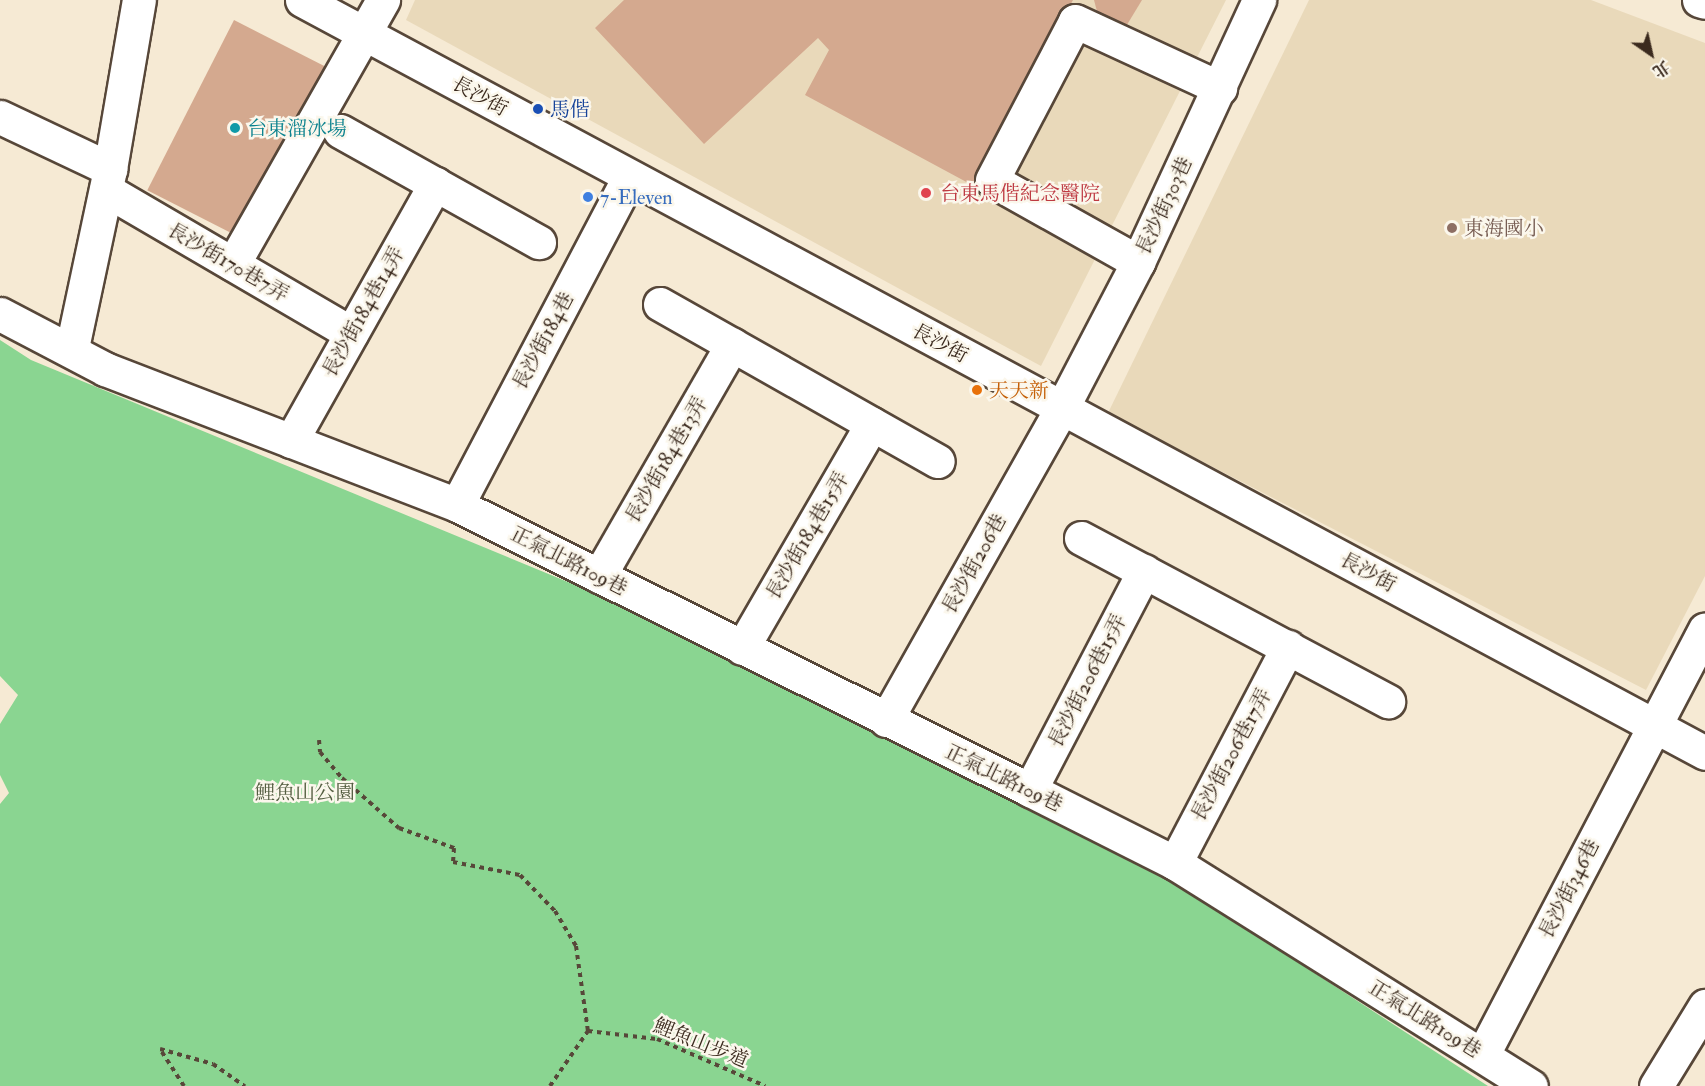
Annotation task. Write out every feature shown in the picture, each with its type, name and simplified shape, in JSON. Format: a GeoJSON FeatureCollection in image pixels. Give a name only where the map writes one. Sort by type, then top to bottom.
{"type":"FeatureCollection","features":[{"type":"Feature","properties":{"kind":"street"},"geometry":{"type":"LineString","coordinates":[[72,348],[108,180],[139,0]]}},
{"type":"Feature","properties":{"kind":"street","name":"長沙街"},"geometry":{"type":"LineString","coordinates":[[302,0],[629,178],[1705,753]]}},
{"type":"Feature","properties":{"kind":"street"},"geometry":{"type":"LineString","coordinates":[[233,264],[367,34],[383,0]]}},
{"type":"Feature","properties":{"kind":"street","name":"長沙街303巷"},"geometry":{"type":"LineString","coordinates":[[1062,408],[1138,262],[1259,0]]}},
{"type":"Feature","properties":{"kind":"street"},"geometry":{"type":"LineString","coordinates":[[1699,0],[1705,2]]}},
{"type":"Feature","properties":{"kind":"street"},"geometry":{"type":"LineString","coordinates":[[1138,262],[992,180],[1075,21],[1220,88]]}},
{"type":"Feature","properties":{"kind":"street","name":"長沙街170巷7弄"},"geometry":{"type":"LineString","coordinates":[[0,117],[108,180],[233,264],[351,333]]}},
{"type":"Feature","properties":{"kind":"street"},"geometry":{"type":"LineString","coordinates":[[340,130],[538,242]]}},
{"type":"Feature","properties":{"kind":"street","name":"長沙街184巷"},"geometry":{"type":"LineString","coordinates":[[457,505],[629,178]]}},
{"type":"Feature","properties":{"kind":"street","name":"長沙街184巷14弄"},"geometry":{"type":"LineString","coordinates":[[291,441],[435,184]]}},
{"type":"Feature","properties":{"kind":"street"},"geometry":{"type":"LineString","coordinates":[[660,304],[938,461]]}},
{"type":"Feature","properties":{"kind":"street","name":"正氣北路109巷"},"geometry":{"type":"LineString","coordinates":[[0,314],[72,348],[105,369],[457,505],[1175,863],[1531,1086]]}},
{"type":"Feature","properties":{"kind":"street","name":"長沙街184巷13弄"},"geometry":{"type":"LineString","coordinates":[[599,576],[732,345]]}},
{"type":"Feature","properties":{"kind":"street","name":"長沙街206巷"},"geometry":{"type":"LineString","coordinates":[[886,720],[1062,408]]}},
{"type":"Feature","properties":{"kind":"street","name":"長沙街184巷15弄"},"geometry":{"type":"LineString","coordinates":[[742,648],[872,424]]}},
{"type":"Feature","properties":{"kind":"street"},"geometry":{"type":"LineString","coordinates":[[1081,538],[1388,701]]}},
{"type":"Feature","properties":{"kind":"street","name":"長沙街206巷15弄"},"geometry":{"type":"LineString","coordinates":[[1030,790],[1144,571]]}},
{"type":"Feature","properties":{"kind":"street","name":"長沙街346巷"},"geometry":{"type":"LineString","coordinates":[[1483,1054],[1705,630]]}},
{"type":"Feature","properties":{"kind":"street","name":"長沙街206巷17弄"},"geometry":{"type":"LineString","coordinates":[[1175,863],[1288,647]]}},
{"type":"Feature","properties":{"kind":"street"},"geometry":{"type":"LineString","coordinates":[[1656,1086],[1705,1006]]}},
{"type":"Feature","properties":{"kind":"path"},"geometry":{"type":"LineString","coordinates":[[319,740],[320,752],[342,778],[399,828],[454,848],[453,862],[520,875],[555,911],[576,946],[588,1031],[550,1086]]}},
{"type":"Feature","properties":{"kind":"path","name":"鯉魚山步道"},"geometry":{"type":"LineString","coordinates":[[588,1031],[657,1039],[765,1086]]}},
{"type":"Feature","properties":{"kind":"path"},"geometry":{"type":"LineString","coordinates":[[184,1086],[160,1049],[213,1064],[245,1086]]}},
{"type":"Feature","properties":{"kind":"shaded area","name":"台東馬偕紀念醫院"},"geometry":{"type":"Polygon","coordinates":[[[415,0],[1226,0],[1041,366],[406,20],[415,0]]]}},
{"type":"Feature","properties":{"kind":"shaded area","name":"東海國小"},"geometry":{"type":"Polygon","coordinates":[[[1309,0],[1591,0],[1705,43],[1705,576],[1646,690],[1108,413],[1309,0]]]}},
{"type":"Feature","properties":{"kind":"green space","name":"鯉魚山公園"},"geometry":{"type":"Polygon","coordinates":[[[0,340],[31,360],[626,606],[1184,888],[1488,1086],[0,1086],[0,804],[9,793],[0,775],[0,724],[18,695],[0,676],[0,340]]]}},
{"type":"Feature","properties":{"kind":"building"},"geometry":{"type":"Polygon","coordinates":[[[624,0],[1073,0],[972,185],[805,95],[829,50],[818,38],[704,144],[595,28],[624,0]]]}},
{"type":"Feature","properties":{"kind":"building"},"geometry":{"type":"Polygon","coordinates":[[[1094,0],[1142,0],[1122,33],[1099,19],[1094,0]]]}},
{"type":"Feature","properties":{"kind":"building","name":"台東溜冰場"},"geometry":{"type":"Polygon","coordinates":[[[234,20],[331,69],[244,240],[147,190],[234,20]]]}},
{"type":"Feature","properties":{"kind":"place","name":"馬偕"},"geometry":{"type":"Point","coordinates":[538,109]}},
{"type":"Feature","properties":{"kind":"place","name":"台東溜冰場"},"geometry":{"type":"Point","coordinates":[235,128]}},
{"type":"Feature","properties":{"kind":"place","name":"台東馬偕紀念醫院"},"geometry":{"type":"Point","coordinates":[926,193]}},
{"type":"Feature","properties":{"kind":"place","name":"7-Eleven"},"geometry":{"type":"Point","coordinates":[588,197]}},
{"type":"Feature","properties":{"kind":"place","name":"東海國小"},"geometry":{"type":"Point","coordinates":[1452,228]}},
{"type":"Feature","properties":{"kind":"place","name":"天天新"},"geometry":{"type":"Point","coordinates":[977,390]}}]}
